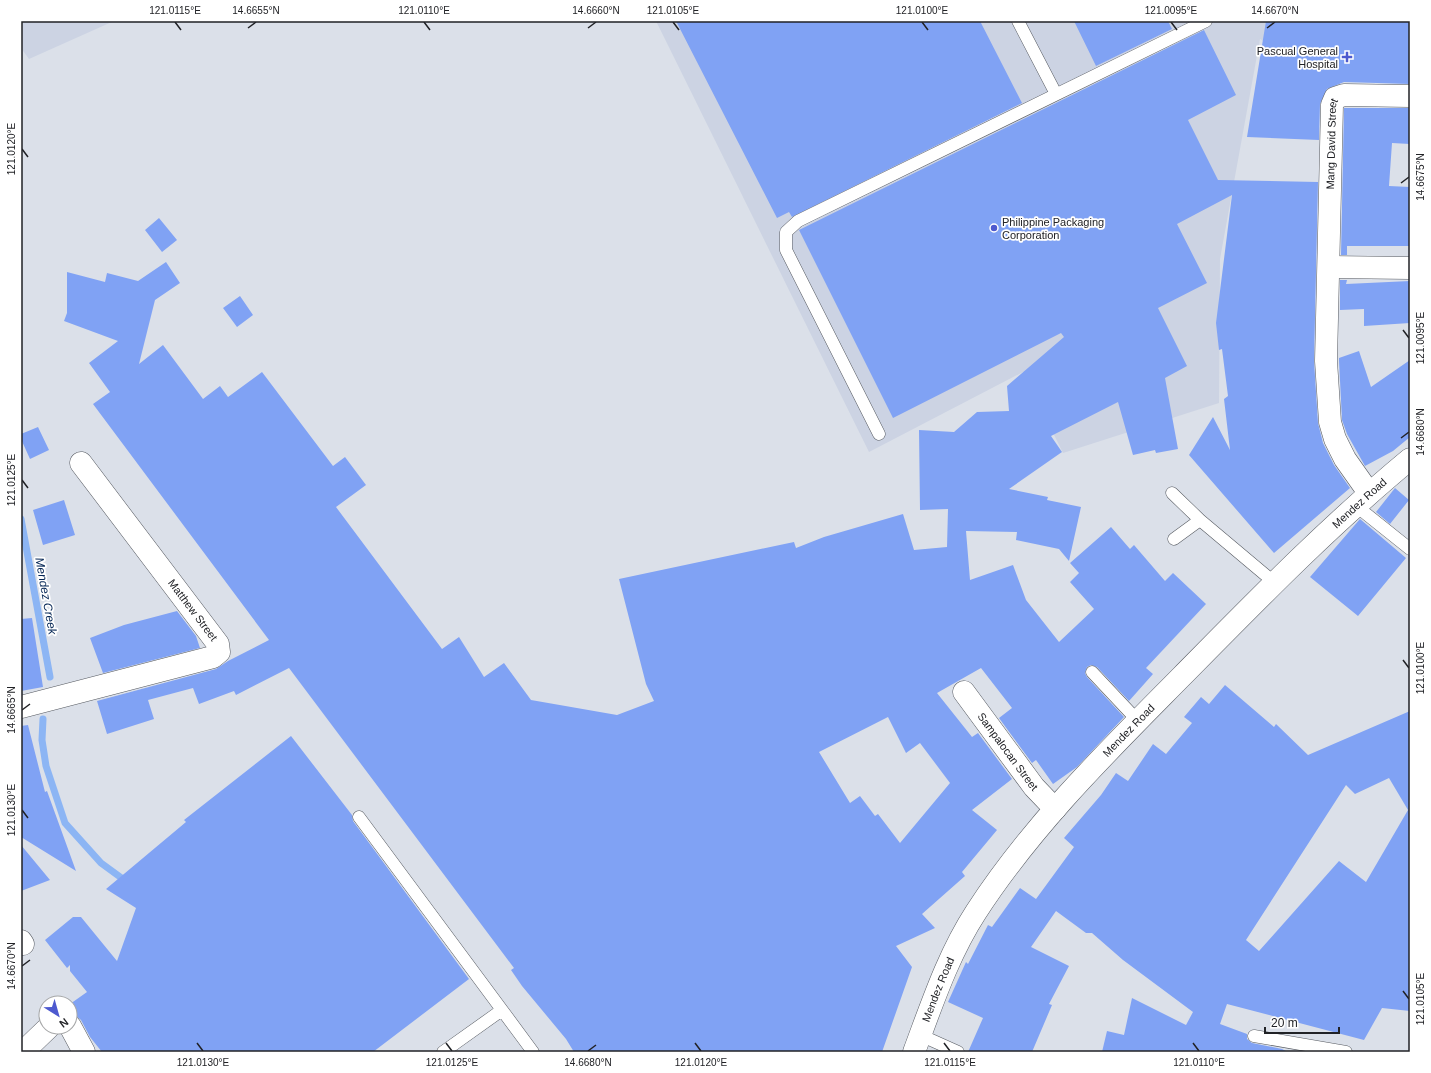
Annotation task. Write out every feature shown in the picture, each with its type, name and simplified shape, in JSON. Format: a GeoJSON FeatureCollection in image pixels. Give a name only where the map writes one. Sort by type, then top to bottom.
{"type":"FeatureCollection","features":[{"type":"Feature","properties":{"kind":"street","name":"Mang David Street"},"geometry":{"type":"LineString","coordinates":[[1362,499],[1335,439],[1330,422],[1326,361],[1332,105],[1335,98],[1344,95],[1410,96]]}},
{"type":"Feature","properties":{"kind":"street"},"geometry":{"type":"LineString","coordinates":[[1329,267],[1410,268]]}},
{"type":"Feature","properties":{"kind":"street","name":"Mendez Road"},"geometry":{"type":"LineString","coordinates":[[917,1043],[956,946],[976,912],[1021,850],[1055,809],[1138,721],[1275,583],[1362,499],[1410,459]]}},
{"type":"Feature","properties":{"kind":"street","name":"Matthew Street"},"geometry":{"type":"LineString","coordinates":[[21,707],[213,657],[219,652],[218,644],[81,463]]}},
{"type":"Feature","properties":{"kind":"street","name":"Sampalocan Street"},"geometry":{"type":"LineString","coordinates":[[964,692],[1034,787],[1055,809]]}},
{"type":"Feature","properties":{"kind":"street"},"geometry":{"type":"LineString","coordinates":[[23,1052],[41,1035]]}},
{"type":"Feature","properties":{"kind":"street"},"geometry":{"type":"LineString","coordinates":[[75,1035],[84,1052]]}},
{"type":"Feature","properties":{"kind":"lane"},"geometry":{"type":"LineString","coordinates":[[1018,21],[1056,94]]}},
{"type":"Feature","properties":{"kind":"lane"},"geometry":{"type":"LineString","coordinates":[[879,434],[786,250],[786,232],[798,221],[1206,21]]}},
{"type":"Feature","properties":{"kind":"lane"},"geometry":{"type":"LineString","coordinates":[[1172,493],[1200,520],[1275,583]]}},
{"type":"Feature","properties":{"kind":"lane"},"geometry":{"type":"LineString","coordinates":[[1362,499],[1410,548]]}},
{"type":"Feature","properties":{"kind":"lane"},"geometry":{"type":"LineString","coordinates":[[1174,540],[1200,520]]}},
{"type":"Feature","properties":{"kind":"lane"},"geometry":{"type":"LineString","coordinates":[[1092,672],[1138,721]]}},
{"type":"Feature","properties":{"kind":"lane"},"geometry":{"type":"LineString","coordinates":[[359,817],[532,1052]]}},
{"type":"Feature","properties":{"kind":"lane"},"geometry":{"type":"LineString","coordinates":[[443,1052],[502,1010]]}},
{"type":"Feature","properties":{"kind":"lane"},"geometry":{"type":"LineString","coordinates":[[1254,1036],[1346,1052]]}},
{"type":"Feature","properties":{"kind":"lane"},"geometry":{"type":"LineString","coordinates":[[917,1043],[958,1052]]}},
{"type":"Feature","properties":{"kind":"shaded area"},"geometry":{"type":"Polygon","coordinates":[[[21,21],[114,21],[29,59],[21,48],[21,21]]]}},
{"type":"Feature","properties":{"kind":"shaded area"},"geometry":{"type":"Polygon","coordinates":[[[656,21],[1408,21],[1320,76],[1260,39],[1220,259],[1219,403],[1063,453],[1023,372],[869,452],[656,21]]]}},
{"type":"Feature","properties":{"kind":"building"},"geometry":{"type":"Polygon","coordinates":[[[676,21],[980,21],[1022,103],[792,217],[789,212],[777,218],[676,21]]]}},
{"type":"Feature","properties":{"kind":"building"},"geometry":{"type":"Polygon","coordinates":[[[1074,21],[1168,21],[1172,29],[1096,66],[1074,21]]]}},
{"type":"Feature","properties":{"kind":"building"},"geometry":{"type":"Polygon","coordinates":[[[1266,21],[1410,21],[1410,84],[1344,82],[1327,89],[1320,104],[1319,140],[1247,137],[1266,21]]]}},
{"type":"Feature","properties":{"kind":"building"},"geometry":{"type":"Polygon","coordinates":[[[1204,30],[1236,95],[1188,120],[1218,180],[1318,182],[1314,361],[1318,423],[1323,443],[1334,465],[1350,488],[1274,553],[1189,455],[1213,417],[1230,450],[1224,399],[1228,396],[1222,349],[1219,350],[1216,323],[1232,195],[1177,224],[1207,283],[1158,308],[1187,366],[1165,378],[1178,449],[1156,453],[1155,450],[1133,455],[1118,402],[1051,436],[1062,452],[1009,489],[1048,497],[1047,500],[1081,507],[1069,561],[1059,549],[1016,540],[1017,532],[966,531],[970,580],[1013,565],[1026,600],[1059,642],[1094,609],[1070,582],[1079,573],[1070,563],[1111,527],[1130,549],[1134,545],[1165,581],[1173,573],[1206,604],[1146,668],[1153,674],[1129,701],[1097,667],[1091,665],[1087,667],[1085,673],[1087,677],[1124,717],[1077,767],[1053,784],[1036,760],[1032,763],[999,718],[1012,708],[981,668],[937,693],[972,737],[978,733],[1012,779],[972,810],[997,830],[962,872],[965,876],[922,914],[935,928],[896,946],[912,967],[882,1052],[574,1052],[566,1039],[522,986],[511,970],[514,968],[289,668],[236,695],[234,691],[199,704],[193,688],[148,700],[154,719],[107,734],[97,701],[216,669],[228,661],[269,640],[93,404],[110,392],[89,363],[118,341],[64,321],[67,313],[67,272],[105,282],[107,273],[138,281],[166,262],[180,283],[155,300],[139,364],[163,345],[203,399],[220,386],[228,397],[262,372],[333,466],[345,457],[366,485],[336,507],[442,649],[459,637],[484,677],[504,663],[531,700],[617,715],[654,701],[646,684],[619,579],[794,542],[796,548],[824,537],[903,514],[914,550],[947,547],[948,509],[920,510],[919,430],[954,432],[977,412],[1009,411],[1007,386],[1064,337],[1061,333],[893,418],[799,230],[1204,30]],[[888,717],[819,752],[850,803],[860,796],[875,816],[878,814],[900,843],[950,783],[920,743],[906,753],[888,717]]]}},
{"type":"Feature","properties":{"kind":"building"},"geometry":{"type":"Polygon","coordinates":[[[1344,108],[1410,108],[1410,144],[1392,143],[1389,186],[1410,187],[1410,246],[1347,246],[1347,255],[1341,255],[1344,108]]]}},
{"type":"Feature","properties":{"kind":"building"},"geometry":{"type":"Polygon","coordinates":[[[159,218],[177,240],[162,252],[145,230],[159,218]]]}},
{"type":"Feature","properties":{"kind":"building"},"geometry":{"type":"Polygon","coordinates":[[[1340,280],[1347,280],[1346,284],[1410,281],[1410,323],[1364,326],[1364,309],[1340,310],[1340,280]]]}},
{"type":"Feature","properties":{"kind":"building"},"geometry":{"type":"Polygon","coordinates":[[[240,296],[253,315],[237,327],[223,308],[240,296]]]}},
{"type":"Feature","properties":{"kind":"building"},"geometry":{"type":"Polygon","coordinates":[[[1359,351],[1371,387],[1410,360],[1410,437],[1393,451],[1365,466],[1347,434],[1342,420],[1339,358],[1359,351]]]}},
{"type":"Feature","properties":{"kind":"building"},"geometry":{"type":"Polygon","coordinates":[[[38,427],[49,450],[30,459],[21,439],[21,434],[38,427]]]}},
{"type":"Feature","properties":{"kind":"building"},"geometry":{"type":"Polygon","coordinates":[[[1395,488],[1409,500],[1390,524],[1376,512],[1395,488]]]}},
{"type":"Feature","properties":{"kind":"building"},"geometry":{"type":"Polygon","coordinates":[[[64,500],[75,535],[43,545],[33,510],[64,500]]]}},
{"type":"Feature","properties":{"kind":"building"},"geometry":{"type":"Polygon","coordinates":[[[1360,519],[1406,558],[1358,616],[1310,577],[1360,519]]]}},
{"type":"Feature","properties":{"kind":"building"},"geometry":{"type":"Polygon","coordinates":[[[177,611],[196,636],[200,648],[103,673],[90,638],[124,625],[177,611]]]}},
{"type":"Feature","properties":{"kind":"building"},"geometry":{"type":"Polygon","coordinates":[[[32,618],[43,687],[21,691],[21,619],[32,618]]]}},
{"type":"Feature","properties":{"kind":"building"},"geometry":{"type":"Polygon","coordinates":[[[1225,685],[1274,727],[1276,724],[1308,755],[1410,711],[1410,1011],[1382,1008],[1364,1040],[1227,1004],[1220,1024],[1247,1034],[1247,1039],[1252,1043],[1282,1049],[1288,1052],[1102,1052],[1107,1031],[1124,1035],[1132,998],[1186,1025],[1193,1012],[1123,960],[1092,933],[1086,933],[1056,911],[1031,947],[1069,966],[1049,1004],[1052,1005],[1032,1052],[968,1052],[983,1018],[948,1002],[966,962],[968,964],[988,925],[992,927],[1020,888],[1036,899],[1074,847],[1064,838],[1101,795],[1116,773],[1128,781],[1153,744],[1166,754],[1192,723],[1184,717],[1201,697],[1209,704],[1225,685]],[[1389,778],[1355,794],[1346,785],[1246,940],[1259,951],[1339,861],[1366,882],[1408,810],[1389,778]]]}},
{"type":"Feature","properties":{"kind":"building"},"geometry":{"type":"Polygon","coordinates":[[[28,725],[45,792],[47,791],[76,871],[21,837],[21,726],[28,725]]]}},
{"type":"Feature","properties":{"kind":"building"},"geometry":{"type":"Polygon","coordinates":[[[291,736],[352,815],[353,821],[469,979],[373,1052],[102,1052],[90,1037],[81,1020],[78,1018],[78,998],[87,992],[70,971],[70,965],[67,968],[45,940],[73,917],[81,917],[117,961],[136,908],[106,889],[186,822],[184,820],[291,736]]]}},
{"type":"Feature","properties":{"kind":"building"},"geometry":{"type":"Polygon","coordinates":[[[21,845],[50,880],[21,891],[21,845]]]}},
{"type":"Feature","properties":{"kind":"waterway","name":"Mendez Creek"},"geometry":{"type":"LineString","coordinates":[[21,519],[50,677]]}},
{"type":"Feature","properties":{"kind":"waterway"},"geometry":{"type":"LineString","coordinates":[[43,719],[42,740],[46,766],[65,823],[101,863],[127,882]]}},
{"type":"Feature","properties":{"kind":"place","name":"Pascual General Hospital"},"geometry":{"type":"Point","coordinates":[1347,57]}},
{"type":"Feature","properties":{"kind":"place","name":"Philippine Packaging Corporation"},"geometry":{"type":"Point","coordinates":[994,228]}}]}
